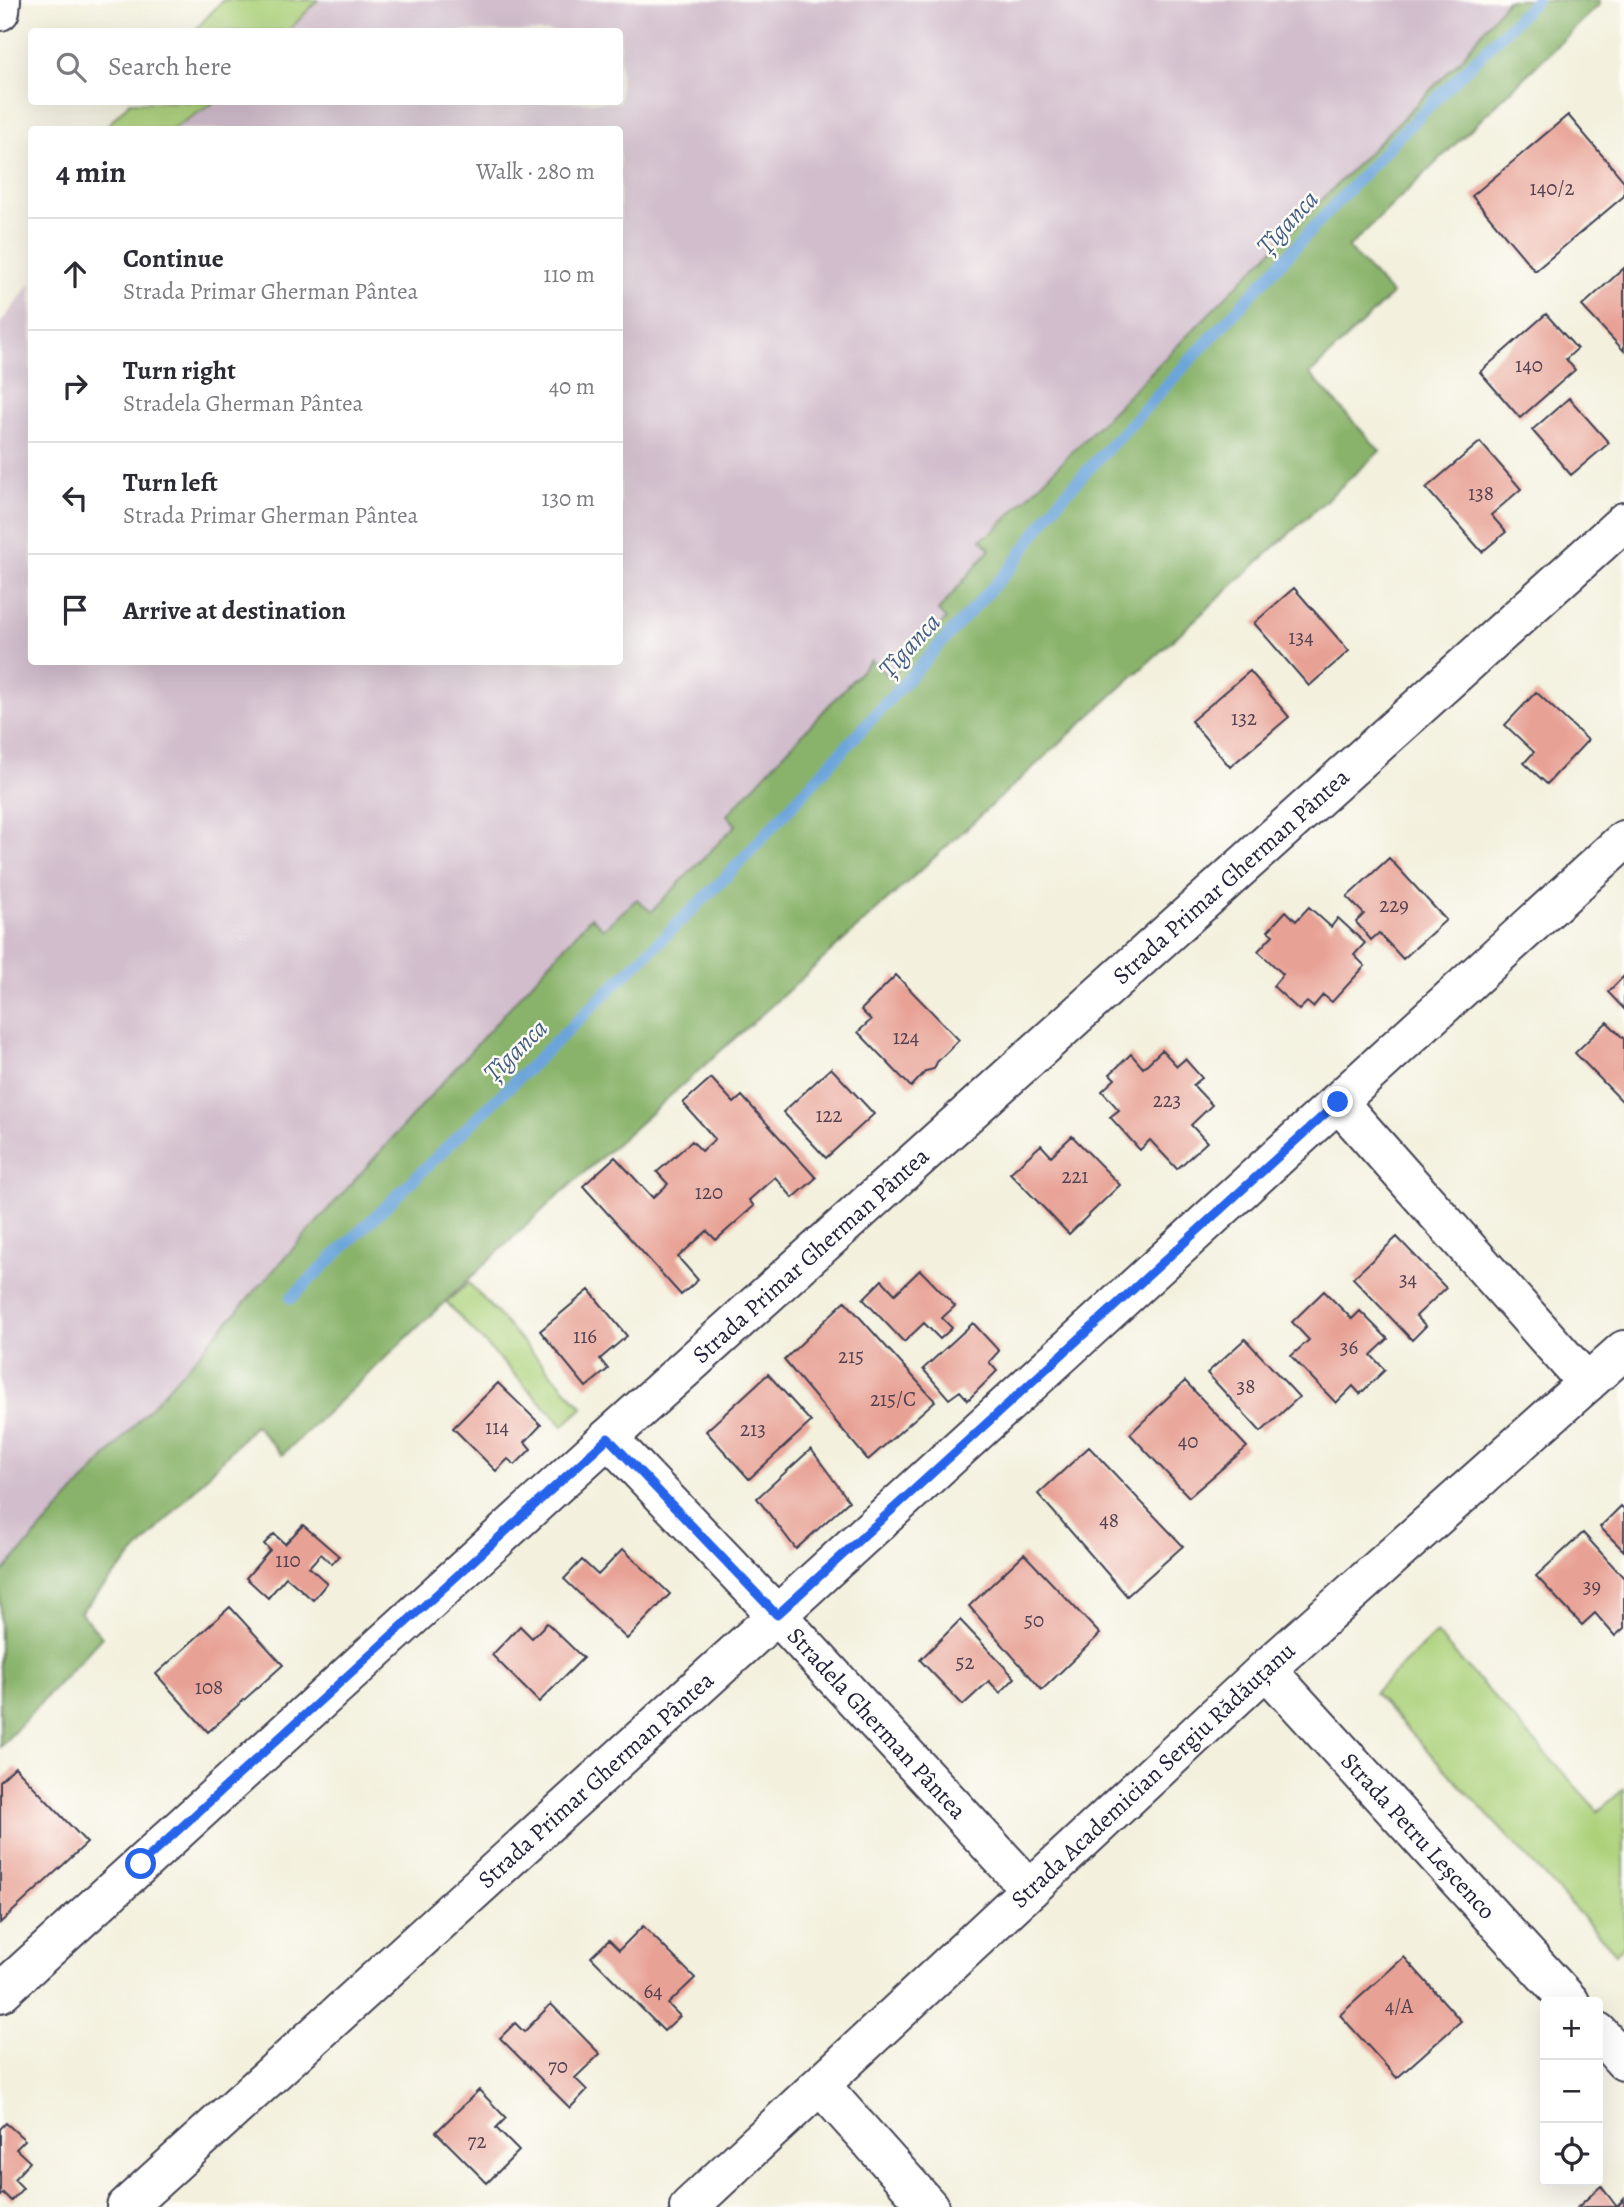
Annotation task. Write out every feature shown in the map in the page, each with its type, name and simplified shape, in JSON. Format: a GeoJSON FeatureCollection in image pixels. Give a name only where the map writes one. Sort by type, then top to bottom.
{"type":"FeatureCollection","features":[{"type":"Feature","properties":{"kind":"street"},"geometry":{"type":"LineString","coordinates":[[0,11],[1,0]]}},
{"type":"Feature","properties":{"kind":"street","name":"Strada Primar Gherman Pântea"},"geometry":{"type":"LineString","coordinates":[[0,1993],[608,1438],[1624,522]]}},
{"type":"Feature","properties":{"kind":"street","name":"Strada Primar Gherman Pântea"},"geometry":{"type":"LineString","coordinates":[[126,2207],[1624,840]]}},
{"type":"Feature","properties":{"kind":"street"},"geometry":{"type":"LineString","coordinates":[[1338,1102],[1587,1383]]}},
{"type":"Feature","properties":{"kind":"street","name":"Strada Academician Sergiu Rădăuțanu"},"geometry":{"type":"LineString","coordinates":[[689,2207],[1266,1669],[1624,1350]]}},
{"type":"Feature","properties":{"kind":"street","name":"Stradela Gherman Pântea"},"geometry":{"type":"LineString","coordinates":[[608,1438],[777,1615],[1030,1889]]}},
{"type":"Feature","properties":{"kind":"street","name":"Strada Petru Leșcenco"},"geometry":{"type":"LineString","coordinates":[[1266,1669],[1565,1997]]}},
{"type":"Feature","properties":{"kind":"street"},"geometry":{"type":"LineString","coordinates":[[1603,2038],[1624,2061]]}},
{"type":"Feature","properties":{"kind":"street"},"geometry":{"type":"LineString","coordinates":[[821,2086],[929,2207]]}},
{"type":"Feature","properties":{"kind":"shaded area"},"geometry":{"type":"Polygon","coordinates":[[[318,0],[1507,0],[1460,60],[994,531],[981,538],[990,548],[938,610],[946,619],[890,678],[871,661],[727,815],[736,824],[651,912],[603,929],[591,917],[0,1575],[0,324],[28,287],[28,665],[623,665],[623,126],[177,126],[210,105],[623,105],[623,28],[291,28],[318,0]]]}},
{"type":"Feature","properties":{"kind":"green space"},"geometry":{"type":"Polygon","coordinates":[[[223,0],[318,0],[291,28],[197,28],[223,0]]]}},
{"type":"Feature","properties":{"kind":"green space"},"geometry":{"type":"Polygon","coordinates":[[[1507,0],[1599,0],[1600,4],[1348,248],[1392,294],[1310,374],[1380,451],[799,981],[549,1204],[282,1455],[255,1425],[80,1612],[102,1637],[0,1747],[0,1575],[591,917],[603,929],[637,899],[651,912],[736,825],[727,815],[871,660],[891,678],[946,619],[938,611],[990,549],[981,539],[994,531],[1460,60],[1507,0]]]}},
{"type":"Feature","properties":{"kind":"green space"},"geometry":{"type":"Polygon","coordinates":[[[127,105],[210,105],[177,126],[107,126],[127,105]]]}},
{"type":"Feature","properties":{"kind":"green space"},"geometry":{"type":"Polygon","coordinates":[[[469,1283],[583,1408],[563,1426],[446,1302],[469,1283]]]}},
{"type":"Feature","properties":{"kind":"green space"},"geometry":{"type":"Polygon","coordinates":[[[1436,1633],[1598,1811],[1624,1789],[1624,1945],[1616,1953],[1374,1693],[1436,1633]]]}},
{"type":"Feature","properties":{"kind":"building"},"geometry":{"type":"Polygon","coordinates":[[[1568,115],[1624,181],[1624,196],[1535,271],[1472,196],[1568,115]]]}},
{"type":"Feature","properties":{"kind":"building"},"geometry":{"type":"Polygon","coordinates":[[[1624,268],[1624,351],[1582,306],[1624,268]]]}},
{"type":"Feature","properties":{"kind":"building"},"geometry":{"type":"Polygon","coordinates":[[[1546,314],[1577,349],[1566,359],[1575,370],[1520,418],[1480,372],[1546,314]]]}},
{"type":"Feature","properties":{"kind":"building"},"geometry":{"type":"Polygon","coordinates":[[[1569,398],[1609,443],[1571,475],[1532,430],[1569,398]]]}},
{"type":"Feature","properties":{"kind":"building"},"geometry":{"type":"Polygon","coordinates":[[[1480,442],[1521,489],[1491,515],[1506,532],[1482,552],[1426,488],[1480,442]]]}},
{"type":"Feature","properties":{"kind":"building"},"geometry":{"type":"Polygon","coordinates":[[[1294,588],[1349,651],[1309,686],[1254,623],[1294,588]]]}},
{"type":"Feature","properties":{"kind":"building"},"geometry":{"type":"Polygon","coordinates":[[[1250,671],[1289,717],[1230,767],[1191,721],[1250,671]]]}},
{"type":"Feature","properties":{"kind":"building"},"geometry":{"type":"Polygon","coordinates":[[[1536,692],[1588,740],[1547,784],[1524,763],[1534,752],[1505,725],[1536,692]]]}},
{"type":"Feature","properties":{"kind":"building"},"geometry":{"type":"Polygon","coordinates":[[[1389,858],[1446,920],[1403,959],[1379,933],[1371,940],[1356,922],[1364,914],[1347,897],[1389,858]]]}},
{"type":"Feature","properties":{"kind":"building"},"geometry":{"type":"Polygon","coordinates":[[[1309,907],[1331,927],[1338,918],[1365,943],[1354,955],[1365,966],[1332,1002],[1323,995],[1313,1007],[1307,1002],[1299,1010],[1273,986],[1283,974],[1258,951],[1273,935],[1268,931],[1286,911],[1296,921],[1309,907]]]}},
{"type":"Feature","properties":{"kind":"building"},"geometry":{"type":"Polygon","coordinates":[[[896,975],[959,1040],[937,1062],[934,1069],[926,1071],[911,1087],[858,1032],[871,1020],[861,1010],[896,975]]]}},
{"type":"Feature","properties":{"kind":"building"},"geometry":{"type":"Polygon","coordinates":[[[1624,976],[1624,1009],[1608,992],[1624,976]]]}},
{"type":"Feature","properties":{"kind":"building"},"geometry":{"type":"Polygon","coordinates":[[[1607,1022],[1624,1039],[1624,1103],[1575,1053],[1607,1022]]]}},
{"type":"Feature","properties":{"kind":"building"},"geometry":{"type":"Polygon","coordinates":[[[1162,1050],[1177,1066],[1185,1059],[1202,1078],[1193,1085],[1212,1105],[1191,1125],[1207,1142],[1177,1169],[1150,1140],[1140,1150],[1110,1117],[1119,1110],[1102,1091],[1115,1079],[1110,1074],[1131,1054],[1143,1068],[1162,1050]]]}},
{"type":"Feature","properties":{"kind":"building"},"geometry":{"type":"Polygon","coordinates":[[[831,1068],[874,1114],[826,1158],[783,1112],[831,1068]]]}},
{"type":"Feature","properties":{"kind":"building"},"geometry":{"type":"Polygon","coordinates":[[[711,1078],[734,1103],[742,1096],[816,1178],[793,1198],[775,1177],[749,1200],[754,1206],[716,1240],[707,1231],[678,1257],[698,1280],[681,1295],[583,1186],[615,1157],[653,1198],[668,1184],[657,1172],[692,1141],[702,1151],[715,1139],[683,1103],[711,1078]]]}},
{"type":"Feature","properties":{"kind":"building"},"geometry":{"type":"Polygon","coordinates":[[[1072,1136],[1120,1185],[1069,1234],[1010,1173],[1041,1145],[1051,1156],[1072,1136]]]}},
{"type":"Feature","properties":{"kind":"building"},"geometry":{"type":"Polygon","coordinates":[[[1397,1237],[1446,1288],[1416,1316],[1426,1326],[1412,1340],[1353,1278],[1397,1237]]]}},
{"type":"Feature","properties":{"kind":"building"},"geometry":{"type":"Polygon","coordinates":[[[920,1270],[955,1306],[942,1318],[952,1328],[940,1339],[924,1323],[904,1342],[863,1299],[882,1280],[895,1294],[920,1270]]]}},
{"type":"Feature","properties":{"kind":"building"},"geometry":{"type":"Polygon","coordinates":[[[589,1290],[627,1336],[600,1359],[608,1369],[586,1387],[540,1331],[589,1290]]]}},
{"type":"Feature","properties":{"kind":"building"},"geometry":{"type":"Polygon","coordinates":[[[1324,1291],[1352,1319],[1360,1311],[1388,1339],[1371,1355],[1385,1370],[1360,1394],[1353,1386],[1336,1403],[1291,1356],[1309,1340],[1292,1322],[1324,1291]]]}},
{"type":"Feature","properties":{"kind":"building"},"geometry":{"type":"Polygon","coordinates":[[[845,1301],[935,1401],[868,1460],[784,1360],[845,1301]]]}},
{"type":"Feature","properties":{"kind":"building"},"geometry":{"type":"Polygon","coordinates":[[[973,1323],[999,1351],[989,1362],[997,1371],[968,1400],[960,1391],[949,1399],[923,1369],[973,1323]]]}},
{"type":"Feature","properties":{"kind":"building"},"geometry":{"type":"Polygon","coordinates":[[[1245,1339],[1299,1397],[1261,1432],[1207,1373],[1245,1339]]]}},
{"type":"Feature","properties":{"kind":"building"},"geometry":{"type":"Polygon","coordinates":[[[768,1374],[811,1422],[749,1479],[706,1431],[768,1374]]]}},
{"type":"Feature","properties":{"kind":"building"},"geometry":{"type":"Polygon","coordinates":[[[1185,1381],[1247,1447],[1189,1497],[1130,1434],[1185,1381]]]}},
{"type":"Feature","properties":{"kind":"building"},"geometry":{"type":"Polygon","coordinates":[[[498,1383],[541,1425],[525,1442],[531,1449],[515,1465],[508,1459],[496,1471],[453,1428],[498,1383]]]}},
{"type":"Feature","properties":{"kind":"building"},"geometry":{"type":"Polygon","coordinates":[[[1089,1447],[1183,1546],[1127,1596],[1038,1494],[1089,1447]]]}},
{"type":"Feature","properties":{"kind":"building"},"geometry":{"type":"Polygon","coordinates":[[[811,1449],[849,1501],[796,1549],[757,1498],[811,1449]]]}},
{"type":"Feature","properties":{"kind":"building"},"geometry":{"type":"Polygon","coordinates":[[[1621,1506],[1624,1509],[1624,1551],[1600,1527],[1621,1506]]]}},
{"type":"Feature","properties":{"kind":"building"},"geometry":{"type":"Polygon","coordinates":[[[303,1525],[339,1556],[332,1564],[321,1554],[309,1567],[327,1583],[313,1600],[286,1577],[268,1598],[246,1578],[270,1550],[264,1544],[274,1534],[285,1544],[303,1525]]]}},
{"type":"Feature","properties":{"kind":"building"},"geometry":{"type":"Polygon","coordinates":[[[1583,1533],[1624,1578],[1624,1628],[1615,1636],[1595,1613],[1582,1625],[1536,1576],[1583,1533]]]}},
{"type":"Feature","properties":{"kind":"building"},"geometry":{"type":"Polygon","coordinates":[[[623,1549],[670,1594],[627,1639],[564,1579],[582,1560],[598,1575],[623,1549]]]}},
{"type":"Feature","properties":{"kind":"building"},"geometry":{"type":"Polygon","coordinates":[[[1024,1554],[1100,1634],[1042,1690],[969,1606],[1024,1554]]]}},
{"type":"Feature","properties":{"kind":"building"},"geometry":{"type":"Polygon","coordinates":[[[230,1607],[283,1665],[208,1732],[156,1674],[230,1607]]]}},
{"type":"Feature","properties":{"kind":"building"},"geometry":{"type":"Polygon","coordinates":[[[960,1620],[1015,1678],[1000,1693],[989,1681],[963,1705],[920,1660],[960,1620]]]}},
{"type":"Feature","properties":{"kind":"building"},"geometry":{"type":"Polygon","coordinates":[[[547,1623],[583,1658],[539,1702],[492,1655],[520,1626],[532,1638],[547,1623]]]}},
{"type":"Feature","properties":{"kind":"building"},"geometry":{"type":"Polygon","coordinates":[[[15,1767],[87,1843],[0,1923],[0,1781],[15,1767]]]}},
{"type":"Feature","properties":{"kind":"building"},"geometry":{"type":"Polygon","coordinates":[[[643,1926],[695,1978],[668,2004],[680,2016],[664,2031],[591,1957],[609,1940],[619,1950],[643,1926]]]}},
{"type":"Feature","properties":{"kind":"building"},"geometry":{"type":"Polygon","coordinates":[[[1404,1957],[1461,2021],[1397,2078],[1340,2015],[1404,1957]]]}},
{"type":"Feature","properties":{"kind":"building"},"geometry":{"type":"Polygon","coordinates":[[[551,2004],[600,2054],[575,2078],[587,2090],[570,2108],[500,2038],[515,2023],[524,2032],[551,2004]]]}},
{"type":"Feature","properties":{"kind":"building"},"geometry":{"type":"Polygon","coordinates":[[[479,2090],[506,2118],[496,2128],[519,2151],[487,2183],[436,2132],[479,2090]]]}},
{"type":"Feature","properties":{"kind":"building"},"geometry":{"type":"Polygon","coordinates":[[[6,2123],[25,2140],[16,2149],[30,2162],[14,2179],[23,2188],[11,2201],[3,2193],[0,2196],[0,2129],[6,2123]]]}},
{"type":"Feature","properties":{"kind":"building"},"geometry":{"type":"Polygon","coordinates":[[[1601,2186],[1617,2207],[1578,2207],[1601,2186]]]}},
{"type":"Feature","properties":{"kind":"waterway","name":"Țîganca"},"geometry":{"type":"LineString","coordinates":[[291,1298],[726,877],[1013,565],[1058,502],[1394,141],[1536,0]]}},
{"type":"Feature","properties":{"kind":"route"},"geometry":{"type":"LineString","coordinates":[[141,1864],[608,1438],[777,1615],[1338,1102]]}}]}
